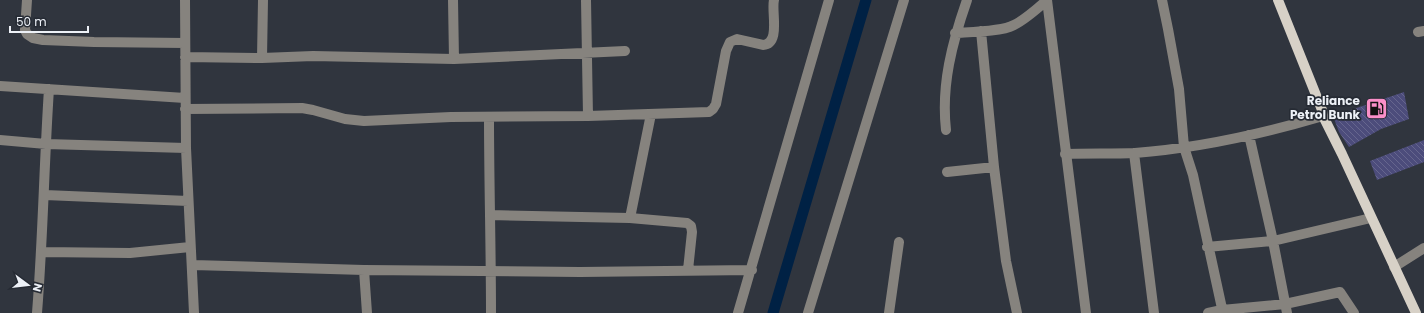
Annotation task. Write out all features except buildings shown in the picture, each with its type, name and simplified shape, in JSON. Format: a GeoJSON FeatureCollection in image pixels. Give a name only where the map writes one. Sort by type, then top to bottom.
{"type":"FeatureCollection","features":[{"type":"Feature","properties":{"kind":"main road"},"geometry":{"type":"LineString","coordinates":[[1278,0],[1322,110],[1323,116],[1416,313]]}},
{"type":"Feature","properties":{"kind":"street"},"geometry":{"type":"LineString","coordinates":[[27,0],[25,30],[27,34],[33,38],[43,40],[94,42],[185,43]]}},
{"type":"Feature","properties":{"kind":"street"},"geometry":{"type":"LineString","coordinates":[[185,0],[186,148],[194,313]]}},
{"type":"Feature","properties":{"kind":"street"},"geometry":{"type":"LineString","coordinates":[[262,58],[263,0]]}},
{"type":"Feature","properties":{"kind":"street"},"geometry":{"type":"LineString","coordinates":[[453,0],[454,59]]}},
{"type":"Feature","properties":{"kind":"street"},"geometry":{"type":"LineString","coordinates":[[586,0],[588,116]]}},
{"type":"Feature","properties":{"kind":"street"},"geometry":{"type":"LineString","coordinates":[[185,109],[302,108],[345,119],[364,121],[451,117],[588,116],[709,112],[714,109],[728,45],[733,40],[737,39],[763,45],[768,45],[771,42],[775,23],[773,10],[774,0]]}},
{"type":"Feature","properties":{"kind":"street"},"geometry":{"type":"LineString","coordinates":[[738,313],[752,270],[829,0]]}},
{"type":"Feature","properties":{"kind":"street"},"geometry":{"type":"LineString","coordinates":[[808,313],[904,0]]}},
{"type":"Feature","properties":{"kind":"street"},"geometry":{"type":"LineString","coordinates":[[946,130],[944,94],[955,33],[967,0]]}},
{"type":"Feature","properties":{"kind":"street"},"geometry":{"type":"LineString","coordinates":[[955,33],[1004,29],[1014,26],[1034,12],[1047,0]]}},
{"type":"Feature","properties":{"kind":"street"},"geometry":{"type":"LineString","coordinates":[[1047,0],[1086,313]]}},
{"type":"Feature","properties":{"kind":"street"},"geometry":{"type":"LineString","coordinates":[[1162,0],[1179,90],[1184,147],[1193,175],[1222,312]]}},
{"type":"Feature","properties":{"kind":"street"},"geometry":{"type":"LineString","coordinates":[[981,31],[994,167],[1006,261],[1018,313]]}},
{"type":"Feature","properties":{"kind":"street"},"geometry":{"type":"LineString","coordinates":[[185,57],[262,58],[314,56],[454,59],[625,51]]}},
{"type":"Feature","properties":{"kind":"street"},"geometry":{"type":"LineString","coordinates":[[0,86],[185,98]]}},
{"type":"Feature","properties":{"kind":"street"},"geometry":{"type":"LineString","coordinates":[[37,313],[42,252],[49,89]]}},
{"type":"Feature","properties":{"kind":"street"},"geometry":{"type":"LineString","coordinates":[[630,218],[651,114]]}},
{"type":"Feature","properties":{"kind":"street"},"geometry":{"type":"LineString","coordinates":[[1065,154],[1134,153],[1184,147],[1249,135],[1323,116]]}},
{"type":"Feature","properties":{"kind":"street"},"geometry":{"type":"LineString","coordinates":[[490,117],[491,313]]}},
{"type":"Feature","properties":{"kind":"street"},"geometry":{"type":"LineString","coordinates":[[1249,135],[1273,241],[1286,309]]}},
{"type":"Feature","properties":{"kind":"street"},"geometry":{"type":"LineString","coordinates":[[0,140],[46,144],[186,148]]}},
{"type":"Feature","properties":{"kind":"street"},"geometry":{"type":"LineString","coordinates":[[1134,153],[1154,313]]}},
{"type":"Feature","properties":{"kind":"street"},"geometry":{"type":"LineString","coordinates":[[948,172],[994,167]]}},
{"type":"Feature","properties":{"kind":"street"},"geometry":{"type":"LineString","coordinates":[[44,195],[188,200]]}},
{"type":"Feature","properties":{"kind":"street"},"geometry":{"type":"LineString","coordinates":[[490,215],[630,218],[687,223],[691,226],[692,232],[688,270]]}},
{"type":"Feature","properties":{"kind":"street"},"geometry":{"type":"LineString","coordinates":[[1208,247],[1273,241],[1371,218]]}},
{"type":"Feature","properties":{"kind":"street"},"geometry":{"type":"LineString","coordinates":[[889,313],[899,242]]}},
{"type":"Feature","properties":{"kind":"street"},"geometry":{"type":"LineString","coordinates":[[42,252],[130,253],[190,247]]}},
{"type":"Feature","properties":{"kind":"street"},"geometry":{"type":"LineString","coordinates":[[1394,267],[1424,248]]}},
{"type":"Feature","properties":{"kind":"street"},"geometry":{"type":"LineString","coordinates":[[192,265],[364,270],[752,270]]}},
{"type":"Feature","properties":{"kind":"street"},"geometry":{"type":"LineString","coordinates":[[364,270],[367,313]]}},
{"type":"Feature","properties":{"kind":"street"},"geometry":{"type":"LineString","coordinates":[[1208,313],[1286,309],[1340,292],[1354,313]]}},
{"type":"Feature","properties":{"kind":"waterway"},"geometry":{"type":"LineString","coordinates":[[773,313],[866,0]]}},
{"type":"Feature","properties":{"kind":"place","name":"Reliance Petrol Bunk"},"geometry":{"type":"Point","coordinates":[1376,108]}}]}
